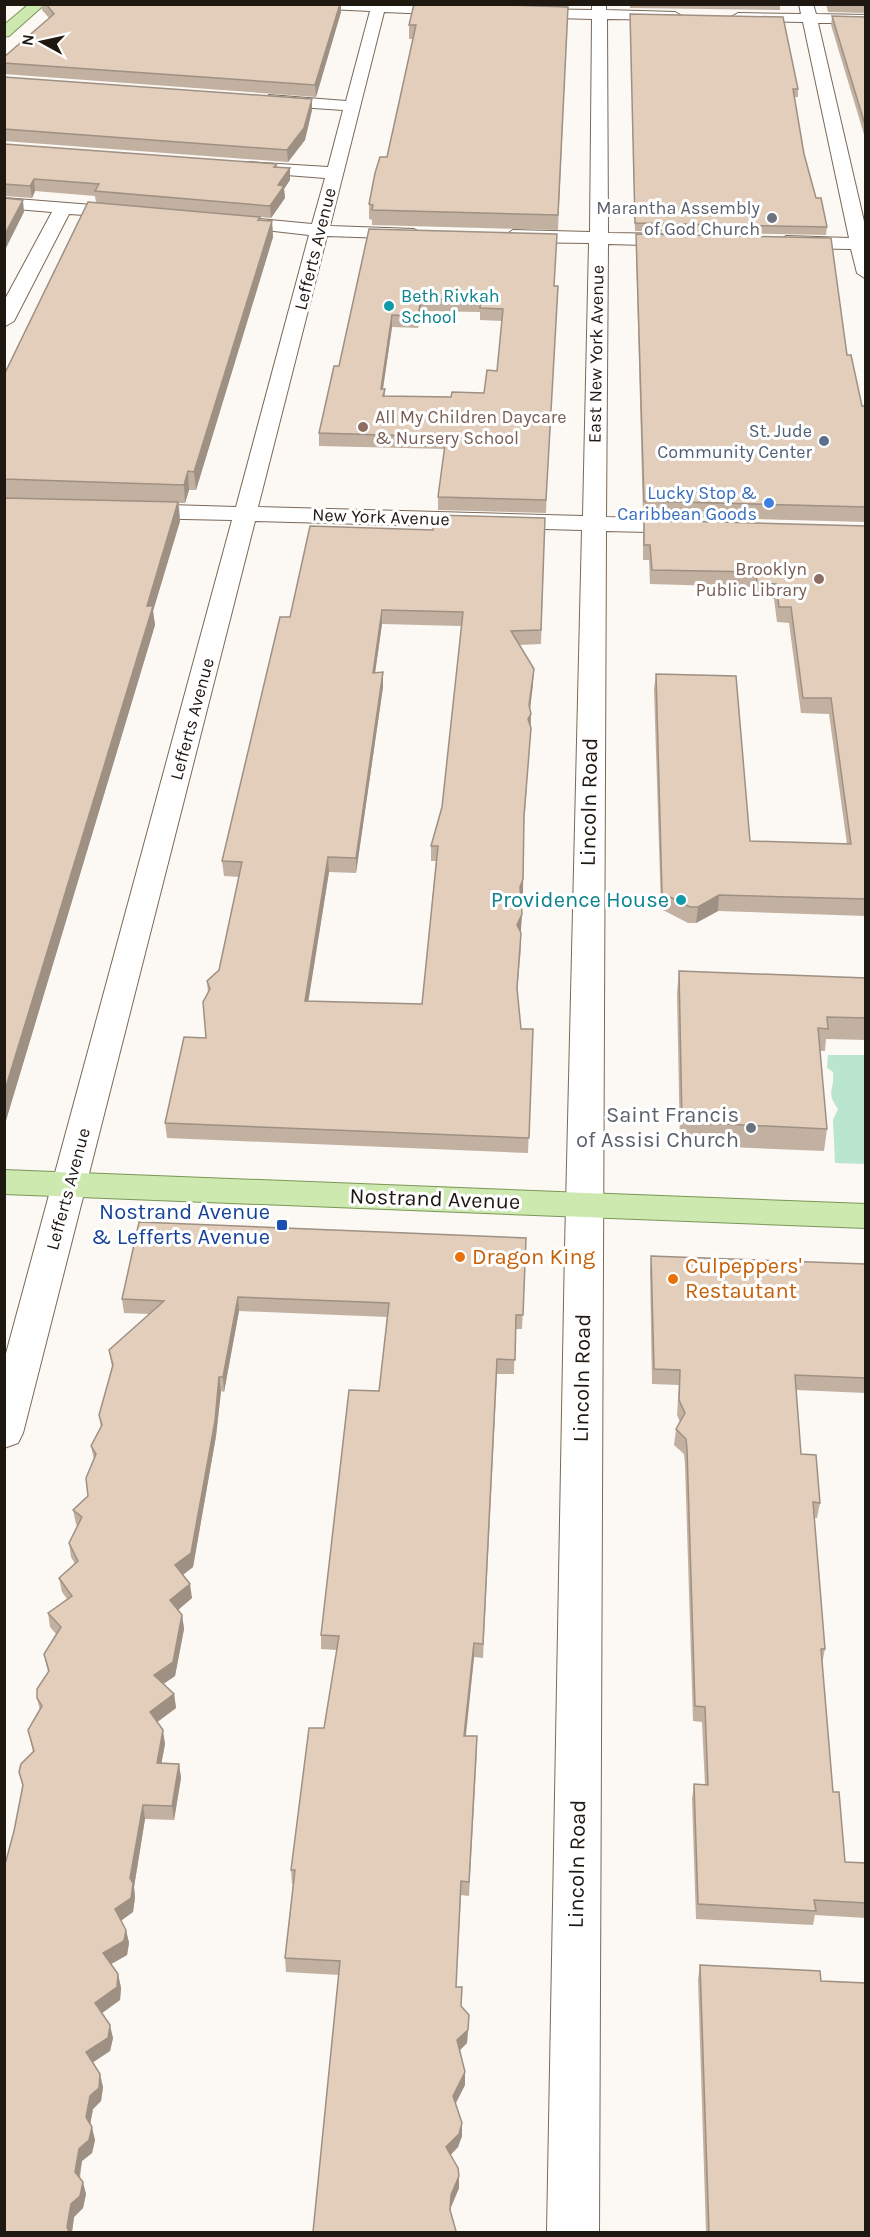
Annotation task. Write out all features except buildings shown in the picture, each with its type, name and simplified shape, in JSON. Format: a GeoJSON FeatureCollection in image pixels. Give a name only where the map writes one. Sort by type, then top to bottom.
{"type":"FeatureCollection","features":[{"type":"Feature","properties":{"kind":"main road"},"geometry":{"type":"LineString","coordinates":[[4,33],[38,4]]}},
{"type":"Feature","properties":{"kind":"main road","name":"Nostrand Avenue"},"geometry":{"type":"LineString","coordinates":[[4,1182],[866,1216]]}},
{"type":"Feature","properties":{"kind":"street"},"geometry":{"type":"LineString","coordinates":[[308,4],[469,12]]}},
{"type":"Feature","properties":{"kind":"street","name":"Lefferts Avenue"},"geometry":{"type":"LineString","coordinates":[[4,1433],[351,106],[379,7]]}},
{"type":"Feature","properties":{"kind":"street"},"geometry":{"type":"LineString","coordinates":[[504,12],[599,10],[693,16]]}},
{"type":"Feature","properties":{"kind":"street","name":"East New York Avenue"},"geometry":{"type":"LineString","coordinates":[[593,523],[599,10]]}},
{"type":"Feature","properties":{"kind":"street"},"geometry":{"type":"LineString","coordinates":[[807,11],[862,244],[866,273]]}},
{"type":"Feature","properties":{"kind":"street"},"geometry":{"type":"LineString","coordinates":[[717,16],[807,11],[866,19]]}},
{"type":"Feature","properties":{"kind":"street"},"geometry":{"type":"LineString","coordinates":[[253,99],[351,106]]}},
{"type":"Feature","properties":{"kind":"street"},"geometry":{"type":"LineString","coordinates":[[224,165],[334,173]]}},
{"type":"Feature","properties":{"kind":"street"},"geometry":{"type":"LineString","coordinates":[[4,203],[151,215]]}},
{"type":"Feature","properties":{"kind":"street"},"geometry":{"type":"LineString","coordinates":[[4,321],[63,208]]}},
{"type":"Feature","properties":{"kind":"street"},"geometry":{"type":"LineString","coordinates":[[208,219],[320,230],[429,235]]}},
{"type":"Feature","properties":{"kind":"street"},"geometry":{"type":"LineString","coordinates":[[499,236],[705,241]]}},
{"type":"Feature","properties":{"kind":"street"},"geometry":{"type":"LineString","coordinates":[[763,242],[862,244]]}},
{"type":"Feature","properties":{"kind":"street","name":"New York Avenue"},"geometry":{"type":"LineString","coordinates":[[113,510],[711,527]]}},
{"type":"Feature","properties":{"kind":"street","name":"Lincoln Road"},"geometry":{"type":"LineString","coordinates":[[573,2232],[593,523]]}},
{"type":"Feature","properties":{"kind":"green space"},"geometry":{"type":"Polygon","coordinates":[[[828,1055],[865,1055],[865,1164],[835,1163],[833,1120],[838,1109],[831,1094],[833,1072],[827,1068],[828,1055]]]}},
{"type":"Feature","properties":{"kind":"place","name":"Marantha Assembly of God Church"},"geometry":{"type":"Point","coordinates":[772,218]}},
{"type":"Feature","properties":{"kind":"place","name":"Beth Rivkah School"},"geometry":{"type":"Point","coordinates":[389,306]}},
{"type":"Feature","properties":{"kind":"place","name":"All My Children Daycare & Nursery School"},"geometry":{"type":"Point","coordinates":[363,427]}},
{"type":"Feature","properties":{"kind":"place","name":"St. Jude Community Center"},"geometry":{"type":"Point","coordinates":[824,441]}},
{"type":"Feature","properties":{"kind":"place","name":"Lucky Stop & Caribbean Goods"},"geometry":{"type":"Point","coordinates":[769,503]}},
{"type":"Feature","properties":{"kind":"place","name":"Brooklyn Public Library"},"geometry":{"type":"Point","coordinates":[819,579]}},
{"type":"Feature","properties":{"kind":"place","name":"Providence House"},"geometry":{"type":"Point","coordinates":[681,900]}},
{"type":"Feature","properties":{"kind":"place","name":"Saint Francis of Assisi Church"},"geometry":{"type":"Point","coordinates":[751,1128]}},
{"type":"Feature","properties":{"kind":"place","name":"Nostrand Avenue & Lefferts Avenue"},"geometry":{"type":"Point","coordinates":[282,1225]}},
{"type":"Feature","properties":{"kind":"place","name":"Dragon King"},"geometry":{"type":"Point","coordinates":[460,1257]}},
{"type":"Feature","properties":{"kind":"place","name":"Culpeppers' Restautant"},"geometry":{"type":"Point","coordinates":[673,1279]}}]}
